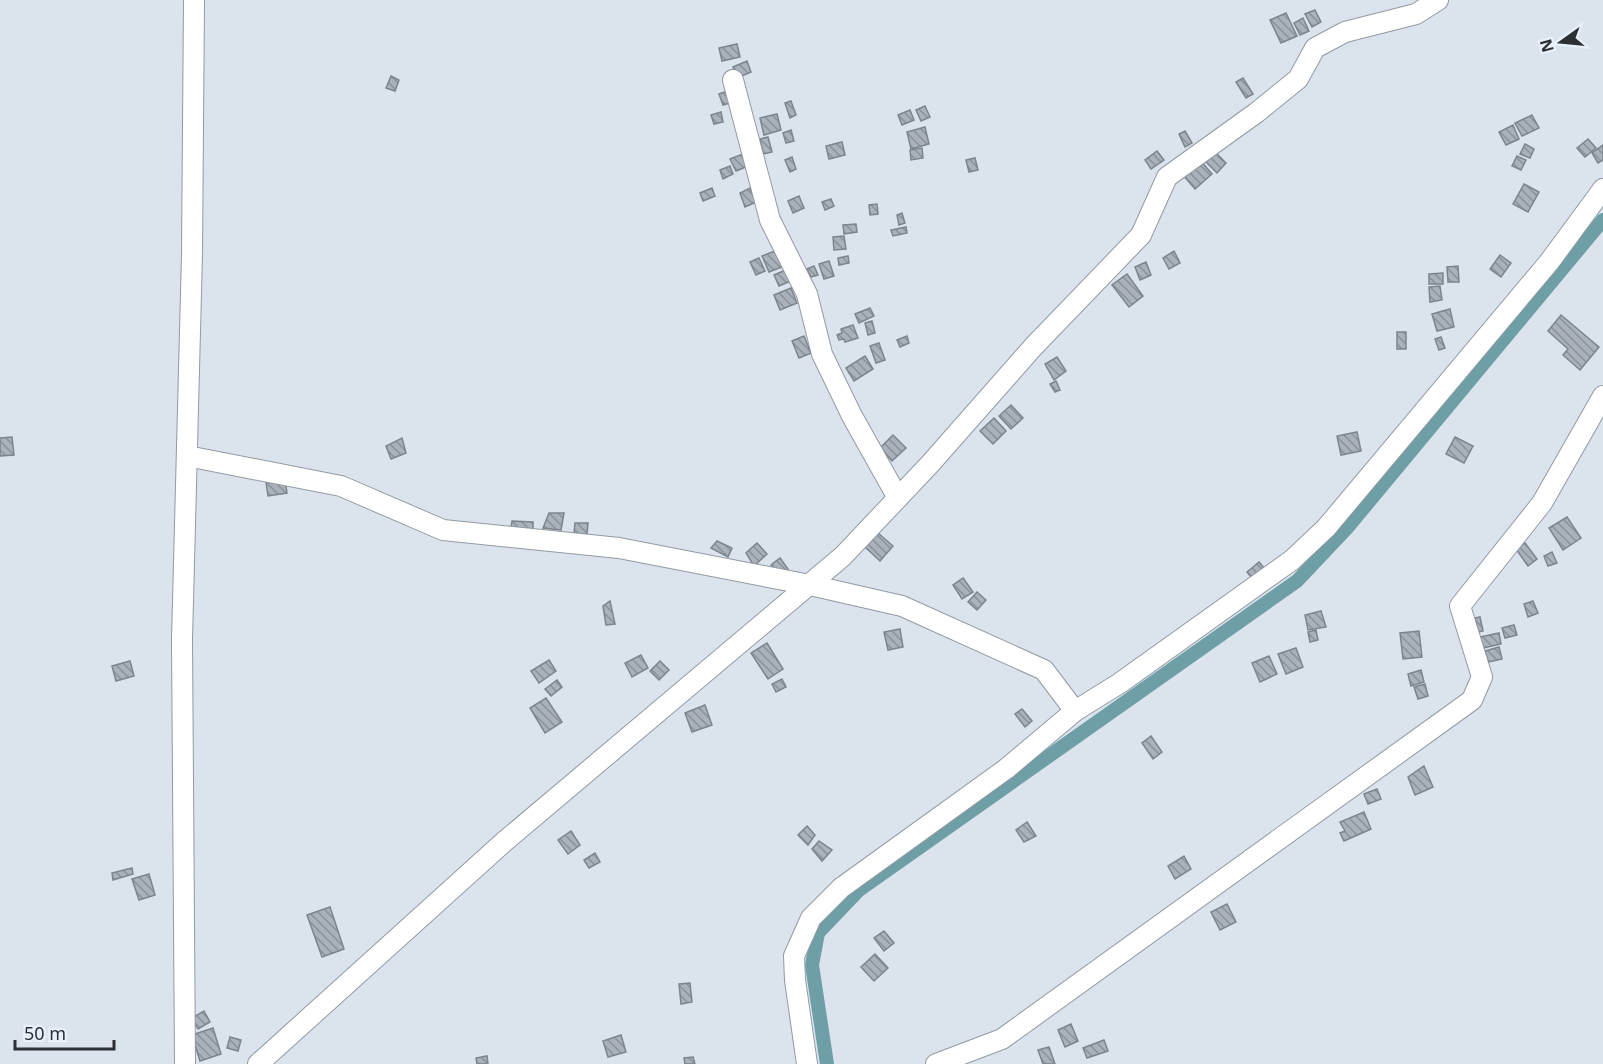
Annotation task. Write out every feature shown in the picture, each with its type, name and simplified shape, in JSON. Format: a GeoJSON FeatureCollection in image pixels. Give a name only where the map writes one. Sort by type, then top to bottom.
{"type":"FeatureCollection","features":[{"type":"Feature","properties":{"kind":"street"},"geometry":{"type":"LineString","coordinates":[[185,1064],[182,640],[194,0]]}},
{"type":"Feature","properties":{"kind":"street"},"geometry":{"type":"LineString","coordinates":[[258,1064],[506,841],[843,556],[1034,346],[1141,235],[1167,177],[1256,113],[1298,79],[1315,48],[1345,32],[1416,14],[1438,0]]}},
{"type":"Feature","properties":{"kind":"street"},"geometry":{"type":"LineString","coordinates":[[733,80],[770,220],[807,294],[822,354],[852,416],[898,498]]}},
{"type":"Feature","properties":{"kind":"street"},"geometry":{"type":"LineString","coordinates":[[807,1064],[795,980],[795,956],[811,918],[841,888],[1006,769],[1076,711],[1120,683],[1292,560],[1326,528],[1550,261],[1603,189]]}},
{"type":"Feature","properties":{"kind":"street"},"geometry":{"type":"LineString","coordinates":[[936,1064],[1002,1039],[1472,700],[1482,677],[1460,606],[1542,503],[1603,396]]}},
{"type":"Feature","properties":{"kind":"street"},"geometry":{"type":"LineString","coordinates":[[187,456],[341,486],[443,530],[619,548],[810,585],[902,606],[1044,670],[1076,711]]}},
{"type":"Feature","properties":{"kind":"building"},"geometry":{"type":"Polygon","coordinates":[[[1315,10],[1321,22],[1312,27],[1305,14],[1315,10]]]}},
{"type":"Feature","properties":{"kind":"building"},"geometry":{"type":"Polygon","coordinates":[[[1286,13],[1297,36],[1281,43],[1270,20],[1286,13]]]}},
{"type":"Feature","properties":{"kind":"building"},"geometry":{"type":"Polygon","coordinates":[[[1303,18],[1309,31],[1300,35],[1294,23],[1303,18]]]}},
{"type":"Feature","properties":{"kind":"building"},"geometry":{"type":"Polygon","coordinates":[[[737,44],[740,57],[722,61],[719,48],[737,44]]]}},
{"type":"Feature","properties":{"kind":"building"},"geometry":{"type":"Polygon","coordinates":[[[747,61],[751,72],[737,78],[733,67],[747,61]]]}},
{"type":"Feature","properties":{"kind":"building"},"geometry":{"type":"Polygon","coordinates":[[[391,76],[399,80],[395,91],[386,88],[391,76]]]}},
{"type":"Feature","properties":{"kind":"building"},"geometry":{"type":"Polygon","coordinates":[[[1243,78],[1253,94],[1246,98],[1236,82],[1243,78]]]}},
{"type":"Feature","properties":{"kind":"building"},"geometry":{"type":"Polygon","coordinates":[[[730,90],[733,102],[723,105],[719,94],[730,90]]]}},
{"type":"Feature","properties":{"kind":"building"},"geometry":{"type":"Polygon","coordinates":[[[791,101],[796,115],[790,118],[785,103],[791,101]]]}},
{"type":"Feature","properties":{"kind":"building"},"geometry":{"type":"Polygon","coordinates":[[[925,106],[930,117],[921,121],[916,110],[925,106]]]}},
{"type":"Feature","properties":{"kind":"building"},"geometry":{"type":"Polygon","coordinates":[[[910,110],[914,120],[902,125],[898,115],[910,110]]]}},
{"type":"Feature","properties":{"kind":"building"},"geometry":{"type":"Polygon","coordinates":[[[721,112],[723,122],[714,124],[711,115],[721,112]]]}},
{"type":"Feature","properties":{"kind":"building"},"geometry":{"type":"Polygon","coordinates":[[[777,114],[781,130],[764,135],[760,118],[777,114]]]}},
{"type":"Feature","properties":{"kind":"building"},"geometry":{"type":"Polygon","coordinates":[[[1532,115],[1539,128],[1522,136],[1515,123],[1532,115]]]}},
{"type":"Feature","properties":{"kind":"building"},"geometry":{"type":"Polygon","coordinates":[[[1513,125],[1519,139],[1506,145],[1499,132],[1513,125]]]}},
{"type":"Feature","properties":{"kind":"building"},"geometry":{"type":"Polygon","coordinates":[[[925,127],[929,144],[911,149],[907,132],[925,127]]]}},
{"type":"Feature","properties":{"kind":"building"},"geometry":{"type":"Polygon","coordinates":[[[791,130],[794,141],[786,143],[783,133],[791,130]]]}},
{"type":"Feature","properties":{"kind":"building"},"geometry":{"type":"Polygon","coordinates":[[[1185,131],[1192,143],[1185,147],[1179,134],[1185,131]]]}},
{"type":"Feature","properties":{"kind":"building"},"geometry":{"type":"Polygon","coordinates":[[[768,137],[772,152],[763,154],[760,139],[768,137]]]}},
{"type":"Feature","properties":{"kind":"building"},"geometry":{"type":"Polygon","coordinates":[[[1588,139],[1596,148],[1585,157],[1577,148],[1588,139]]]}},
{"type":"Feature","properties":{"kind":"building"},"geometry":{"type":"Polygon","coordinates":[[[842,142],[845,155],[829,159],[826,146],[842,142]]]}},
{"type":"Feature","properties":{"kind":"building"},"geometry":{"type":"Polygon","coordinates":[[[1525,144],[1534,149],[1530,158],[1520,154],[1525,144]]]}},
{"type":"Feature","properties":{"kind":"building"},"geometry":{"type":"Polygon","coordinates":[[[1603,145],[1603,160],[1598,163],[1592,153],[1603,145]]]}},
{"type":"Feature","properties":{"kind":"building"},"geometry":{"type":"Polygon","coordinates":[[[922,148],[923,158],[911,160],[910,150],[922,148]]]}},
{"type":"Feature","properties":{"kind":"building"},"geometry":{"type":"Polygon","coordinates":[[[1213,150],[1226,163],[1217,173],[1204,160],[1213,150]]]}},
{"type":"Feature","properties":{"kind":"building"},"geometry":{"type":"Polygon","coordinates":[[[1157,151],[1164,160],[1151,169],[1145,160],[1157,151]]]}},
{"type":"Feature","properties":{"kind":"building"},"geometry":{"type":"Polygon","coordinates":[[[743,154],[748,166],[736,171],[730,159],[743,154]]]}},
{"type":"Feature","properties":{"kind":"building"},"geometry":{"type":"Polygon","coordinates":[[[1517,156],[1526,160],[1521,170],[1512,166],[1517,156]]]}},
{"type":"Feature","properties":{"kind":"building"},"geometry":{"type":"Polygon","coordinates":[[[792,157],[796,169],[790,172],[785,160],[792,157]]]}},
{"type":"Feature","properties":{"kind":"building"},"geometry":{"type":"Polygon","coordinates":[[[975,158],[978,170],[969,172],[966,160],[975,158]]]}},
{"type":"Feature","properties":{"kind":"building"},"geometry":{"type":"Polygon","coordinates":[[[1200,160],[1212,174],[1195,189],[1183,175],[1200,160]]]}},
{"type":"Feature","properties":{"kind":"building"},"geometry":{"type":"Polygon","coordinates":[[[730,166],[733,174],[723,179],[720,170],[730,166]]]}},
{"type":"Feature","properties":{"kind":"building"},"geometry":{"type":"Polygon","coordinates":[[[1524,184],[1539,192],[1528,212],[1513,204],[1524,184]]]}},
{"type":"Feature","properties":{"kind":"building"},"geometry":{"type":"Polygon","coordinates":[[[712,188],[715,196],[703,201],[700,193],[712,188]]]}},
{"type":"Feature","properties":{"kind":"building"},"geometry":{"type":"Polygon","coordinates":[[[750,188],[756,202],[745,207],[740,193],[750,188]]]}},
{"type":"Feature","properties":{"kind":"building"},"geometry":{"type":"Polygon","coordinates":[[[799,196],[804,208],[793,213],[788,201],[799,196]]]}},
{"type":"Feature","properties":{"kind":"building"},"geometry":{"type":"Polygon","coordinates":[[[831,199],[834,206],[825,210],[822,202],[831,199]]]}},
{"type":"Feature","properties":{"kind":"building"},"geometry":{"type":"Polygon","coordinates":[[[877,204],[878,214],[870,215],[869,205],[877,204]]]}},
{"type":"Feature","properties":{"kind":"building"},"geometry":{"type":"Polygon","coordinates":[[[902,213],[905,223],[899,225],[897,215],[902,213]]]}},
{"type":"Feature","properties":{"kind":"building"},"geometry":{"type":"Polygon","coordinates":[[[856,224],[857,232],[844,234],[843,225],[856,224]]]}},
{"type":"Feature","properties":{"kind":"building"},"geometry":{"type":"Polygon","coordinates":[[[906,227],[907,233],[893,236],[891,230],[906,227]]]}},
{"type":"Feature","properties":{"kind":"building"},"geometry":{"type":"Polygon","coordinates":[[[844,236],[846,249],[834,250],[833,237],[844,236]]]}},
{"type":"Feature","properties":{"kind":"building"},"geometry":{"type":"Polygon","coordinates":[[[777,250],[784,266],[769,272],[762,256],[777,250]]]}},
{"type":"Feature","properties":{"kind":"building"},"geometry":{"type":"Polygon","coordinates":[[[1174,251],[1180,263],[1169,269],[1163,258],[1174,251]]]}},
{"type":"Feature","properties":{"kind":"building"},"geometry":{"type":"Polygon","coordinates":[[[1500,255],[1511,263],[1501,277],[1490,269],[1500,255]]]}},
{"type":"Feature","properties":{"kind":"building"},"geometry":{"type":"Polygon","coordinates":[[[848,256],[849,263],[839,265],[838,258],[848,256]]]}},
{"type":"Feature","properties":{"kind":"building"},"geometry":{"type":"Polygon","coordinates":[[[759,258],[765,271],[756,275],[750,262],[759,258]]]}},
{"type":"Feature","properties":{"kind":"building"},"geometry":{"type":"Polygon","coordinates":[[[829,261],[834,276],[824,279],[819,264],[829,261]]]}},
{"type":"Feature","properties":{"kind":"building"},"geometry":{"type":"Polygon","coordinates":[[[1146,262],[1151,275],[1140,280],[1135,267],[1146,262]]]}},
{"type":"Feature","properties":{"kind":"building"},"geometry":{"type":"Polygon","coordinates":[[[814,266],[818,275],[811,277],[807,269],[814,266]]]}},
{"type":"Feature","properties":{"kind":"building"},"geometry":{"type":"Polygon","coordinates":[[[1458,266],[1459,282],[1448,282],[1447,267],[1458,266]]]}},
{"type":"Feature","properties":{"kind":"building"},"geometry":{"type":"Polygon","coordinates":[[[788,269],[793,280],[779,286],[774,275],[788,269]]]}},
{"type":"Feature","properties":{"kind":"building"},"geometry":{"type":"Polygon","coordinates":[[[1443,273],[1443,284],[1429,284],[1429,274],[1443,273]]]}},
{"type":"Feature","properties":{"kind":"building"},"geometry":{"type":"Polygon","coordinates":[[[1127,274],[1143,296],[1129,307],[1112,285],[1127,274]]]}},
{"type":"Feature","properties":{"kind":"building"},"geometry":{"type":"Polygon","coordinates":[[[1440,286],[1442,300],[1430,302],[1429,287],[1440,286]]]}},
{"type":"Feature","properties":{"kind":"building"},"geometry":{"type":"Polygon","coordinates":[[[791,288],[797,303],[780,310],[774,295],[791,288]]]}},
{"type":"Feature","properties":{"kind":"building"},"geometry":{"type":"Polygon","coordinates":[[[870,308],[874,316],[859,323],[855,314],[870,308]]]}},
{"type":"Feature","properties":{"kind":"building"},"geometry":{"type":"Polygon","coordinates":[[[1450,309],[1454,327],[1437,331],[1432,314],[1450,309]]]}},
{"type":"Feature","properties":{"kind":"building"},"geometry":{"type":"Polygon","coordinates":[[[1561,315],[1599,347],[1580,370],[1563,355],[1568,349],[1548,331],[1561,315]]]}},
{"type":"Feature","properties":{"kind":"building"},"geometry":{"type":"Polygon","coordinates":[[[872,321],[875,333],[868,335],[865,323],[872,321]]]}},
{"type":"Feature","properties":{"kind":"building"},"geometry":{"type":"Polygon","coordinates":[[[853,325],[858,338],[845,342],[844,339],[839,340],[837,335],[842,333],[841,329],[853,325]]]}},
{"type":"Feature","properties":{"kind":"building"},"geometry":{"type":"Polygon","coordinates":[[[1397,332],[1406,332],[1406,349],[1397,349],[1397,332]]]}},
{"type":"Feature","properties":{"kind":"building"},"geometry":{"type":"Polygon","coordinates":[[[804,336],[811,353],[799,358],[792,341],[804,336]]]}},
{"type":"Feature","properties":{"kind":"building"},"geometry":{"type":"Polygon","coordinates":[[[907,336],[909,343],[900,347],[897,340],[907,336]]]}},
{"type":"Feature","properties":{"kind":"building"},"geometry":{"type":"Polygon","coordinates":[[[1441,337],[1445,348],[1439,350],[1435,339],[1441,337]]]}},
{"type":"Feature","properties":{"kind":"building"},"geometry":{"type":"Polygon","coordinates":[[[879,343],[885,360],[876,363],[870,346],[879,343]]]}},
{"type":"Feature","properties":{"kind":"building"},"geometry":{"type":"Polygon","coordinates":[[[865,356],[873,369],[854,381],[846,368],[865,356]]]}},
{"type":"Feature","properties":{"kind":"building"},"geometry":{"type":"Polygon","coordinates":[[[1057,357],[1066,371],[1054,380],[1045,364],[1057,357]]]}},
{"type":"Feature","properties":{"kind":"building"},"geometry":{"type":"Polygon","coordinates":[[[1056,381],[1060,390],[1055,392],[1050,384],[1056,381]]]}},
{"type":"Feature","properties":{"kind":"building"},"geometry":{"type":"Polygon","coordinates":[[[1011,405],[1023,418],[1011,429],[999,416],[1011,405]]]}},
{"type":"Feature","properties":{"kind":"building"},"geometry":{"type":"Polygon","coordinates":[[[994,418],[1006,431],[993,444],[980,431],[994,418]]]}},
{"type":"Feature","properties":{"kind":"building"},"geometry":{"type":"Polygon","coordinates":[[[1357,432],[1361,451],[1341,455],[1337,436],[1357,432]]]}},
{"type":"Feature","properties":{"kind":"building"},"geometry":{"type":"Polygon","coordinates":[[[893,435],[906,448],[892,461],[880,448],[893,435]]]}},
{"type":"Feature","properties":{"kind":"building"},"geometry":{"type":"Polygon","coordinates":[[[12,437],[14,455],[0,456],[0,438],[12,437]]]}},
{"type":"Feature","properties":{"kind":"building"},"geometry":{"type":"Polygon","coordinates":[[[1455,437],[1473,446],[1464,463],[1446,454],[1455,437]]]}},
{"type":"Feature","properties":{"kind":"building"},"geometry":{"type":"Polygon","coordinates":[[[402,438],[406,453],[391,459],[386,446],[402,438]]]}},
{"type":"Feature","properties":{"kind":"building"},"geometry":{"type":"Polygon","coordinates":[[[285,479],[287,493],[268,496],[266,482],[285,479]]]}},
{"type":"Feature","properties":{"kind":"building"},"geometry":{"type":"Polygon","coordinates":[[[549,513],[564,513],[561,530],[543,528],[549,513]]]}},
{"type":"Feature","properties":{"kind":"building"},"geometry":{"type":"Polygon","coordinates":[[[1567,517],[1581,538],[1563,550],[1549,528],[1567,517]]]}},
{"type":"Feature","properties":{"kind":"building"},"geometry":{"type":"Polygon","coordinates":[[[512,521],[533,522],[533,529],[511,528],[512,521]]]}},
{"type":"Feature","properties":{"kind":"building"},"geometry":{"type":"Polygon","coordinates":[[[575,523],[588,523],[587,534],[574,534],[575,523]]]}},
{"type":"Feature","properties":{"kind":"building"},"geometry":{"type":"Polygon","coordinates":[[[878,533],[893,546],[880,561],[865,547],[878,533]]]}},
{"type":"Feature","properties":{"kind":"building"},"geometry":{"type":"Polygon","coordinates":[[[717,541],[732,548],[728,557],[711,548],[717,541]]]}},
{"type":"Feature","properties":{"kind":"building"},"geometry":{"type":"Polygon","coordinates":[[[757,543],[767,554],[754,566],[746,553],[757,543]]]}},
{"type":"Feature","properties":{"kind":"building"},"geometry":{"type":"Polygon","coordinates":[[[1525,543],[1537,559],[1528,566],[1516,549],[1525,543]]]}},
{"type":"Feature","properties":{"kind":"building"},"geometry":{"type":"Polygon","coordinates":[[[1552,552],[1557,563],[1548,566],[1544,556],[1552,552]]]}},
{"type":"Feature","properties":{"kind":"building"},"geometry":{"type":"Polygon","coordinates":[[[780,558],[788,569],[779,575],[771,565],[780,558]]]}},
{"type":"Feature","properties":{"kind":"building"},"geometry":{"type":"Polygon","coordinates":[[[1259,562],[1264,568],[1252,578],[1247,572],[1259,562]]]}},
{"type":"Feature","properties":{"kind":"building"},"geometry":{"type":"Polygon","coordinates":[[[963,578],[973,592],[962,599],[953,585],[963,578]]]}},
{"type":"Feature","properties":{"kind":"building"},"geometry":{"type":"Polygon","coordinates":[[[977,592],[986,600],[977,610],[968,602],[977,592]]]}},
{"type":"Feature","properties":{"kind":"building"},"geometry":{"type":"Polygon","coordinates":[[[610,601],[615,624],[606,625],[603,606],[610,601]]]}},
{"type":"Feature","properties":{"kind":"building"},"geometry":{"type":"Polygon","coordinates":[[[1533,601],[1538,613],[1528,617],[1524,604],[1533,601]]]}},
{"type":"Feature","properties":{"kind":"building"},"geometry":{"type":"Polygon","coordinates":[[[1321,611],[1326,627],[1308,630],[1305,615],[1321,611]]]}},
{"type":"Feature","properties":{"kind":"building"},"geometry":{"type":"Polygon","coordinates":[[[1480,617],[1483,631],[1478,632],[1475,618],[1480,617]]]}},
{"type":"Feature","properties":{"kind":"building"},"geometry":{"type":"Polygon","coordinates":[[[1514,625],[1517,635],[1505,638],[1502,628],[1514,625]]]}},
{"type":"Feature","properties":{"kind":"building"},"geometry":{"type":"Polygon","coordinates":[[[900,629],[903,647],[888,650],[884,632],[900,629]]]}},
{"type":"Feature","properties":{"kind":"building"},"geometry":{"type":"Polygon","coordinates":[[[1316,630],[1318,640],[1310,642],[1308,632],[1316,630]]]}},
{"type":"Feature","properties":{"kind":"building"},"geometry":{"type":"Polygon","coordinates":[[[1419,631],[1422,657],[1403,659],[1400,633],[1419,631]]]}},
{"type":"Feature","properties":{"kind":"building"},"geometry":{"type":"Polygon","coordinates":[[[1499,633],[1501,644],[1483,648],[1480,637],[1499,633]]]}},
{"type":"Feature","properties":{"kind":"building"},"geometry":{"type":"Polygon","coordinates":[[[767,643],[783,669],[768,679],[751,653],[767,643]]]}},
{"type":"Feature","properties":{"kind":"building"},"geometry":{"type":"Polygon","coordinates":[[[1499,647],[1502,659],[1488,662],[1485,651],[1499,647]]]}},
{"type":"Feature","properties":{"kind":"building"},"geometry":{"type":"Polygon","coordinates":[[[1296,648],[1303,667],[1286,674],[1278,654],[1296,648]]]}},
{"type":"Feature","properties":{"kind":"building"},"geometry":{"type":"Polygon","coordinates":[[[641,655],[648,668],[632,677],[625,663],[641,655]]]}},
{"type":"Feature","properties":{"kind":"building"},"geometry":{"type":"Polygon","coordinates":[[[1269,656],[1277,674],[1260,682],[1252,663],[1269,656]]]}},
{"type":"Feature","properties":{"kind":"building"},"geometry":{"type":"Polygon","coordinates":[[[549,660],[556,671],[539,683],[531,671],[549,660]]]}},
{"type":"Feature","properties":{"kind":"building"},"geometry":{"type":"Polygon","coordinates":[[[130,661],[134,676],[116,681],[112,666],[130,661]]]}},
{"type":"Feature","properties":{"kind":"building"},"geometry":{"type":"Polygon","coordinates":[[[660,661],[669,670],[659,680],[650,671],[660,661]]]}},
{"type":"Feature","properties":{"kind":"building"},"geometry":{"type":"Polygon","coordinates":[[[1421,670],[1424,682],[1411,686],[1408,674],[1421,670]]]}},
{"type":"Feature","properties":{"kind":"building"},"geometry":{"type":"Polygon","coordinates":[[[782,679],[786,687],[776,692],[772,684],[782,679]]]}},
{"type":"Feature","properties":{"kind":"building"},"geometry":{"type":"Polygon","coordinates":[[[557,680],[562,687],[551,696],[545,689],[557,680]]]}},
{"type":"Feature","properties":{"kind":"building"},"geometry":{"type":"Polygon","coordinates":[[[1425,684],[1428,696],[1418,699],[1414,687],[1425,684]]]}},
{"type":"Feature","properties":{"kind":"building"},"geometry":{"type":"Polygon","coordinates":[[[546,698],[562,722],[545,733],[530,708],[546,698]]]}},
{"type":"Feature","properties":{"kind":"building"},"geometry":{"type":"Polygon","coordinates":[[[705,705],[712,725],[692,732],[685,713],[705,705]]]}},
{"type":"Feature","properties":{"kind":"building"},"geometry":{"type":"Polygon","coordinates":[[[1022,709],[1032,721],[1025,727],[1015,714],[1022,709]]]}},
{"type":"Feature","properties":{"kind":"building"},"geometry":{"type":"Polygon","coordinates":[[[1151,736],[1162,752],[1153,759],[1142,743],[1151,736]]]}},
{"type":"Feature","properties":{"kind":"building"},"geometry":{"type":"Polygon","coordinates":[[[1424,766],[1433,787],[1415,795],[1408,777],[1424,766]]]}},
{"type":"Feature","properties":{"kind":"building"},"geometry":{"type":"Polygon","coordinates":[[[1377,789],[1381,799],[1368,804],[1364,794],[1377,789]]]}},
{"type":"Feature","properties":{"kind":"building"},"geometry":{"type":"Polygon","coordinates":[[[1364,812],[1371,829],[1344,841],[1340,833],[1345,831],[1340,822],[1364,812]]]}},
{"type":"Feature","properties":{"kind":"building"},"geometry":{"type":"Polygon","coordinates":[[[1027,822],[1036,836],[1024,842],[1016,830],[1027,822]]]}},
{"type":"Feature","properties":{"kind":"building"},"geometry":{"type":"Polygon","coordinates":[[[807,826],[815,835],[808,845],[798,835],[807,826]]]}},
{"type":"Feature","properties":{"kind":"building"},"geometry":{"type":"Polygon","coordinates":[[[571,831],[580,845],[568,854],[558,840],[571,831]]]}},
{"type":"Feature","properties":{"kind":"building"},"geometry":{"type":"Polygon","coordinates":[[[819,841],[832,850],[822,861],[812,849],[819,841]]]}},
{"type":"Feature","properties":{"kind":"building"},"geometry":{"type":"Polygon","coordinates":[[[595,853],[600,862],[589,868],[584,860],[595,853]]]}},
{"type":"Feature","properties":{"kind":"building"},"geometry":{"type":"Polygon","coordinates":[[[1184,856],[1191,869],[1175,879],[1168,866],[1184,856]]]}},
{"type":"Feature","properties":{"kind":"building"},"geometry":{"type":"Polygon","coordinates":[[[132,868],[133,874],[113,880],[112,873],[132,868]]]}},
{"type":"Feature","properties":{"kind":"building"},"geometry":{"type":"Polygon","coordinates":[[[149,874],[155,895],[139,900],[132,879],[149,874]]]}},
{"type":"Feature","properties":{"kind":"building"},"geometry":{"type":"Polygon","coordinates":[[[1227,904],[1236,922],[1220,930],[1211,912],[1227,904]]]}},
{"type":"Feature","properties":{"kind":"building"},"geometry":{"type":"Polygon","coordinates":[[[330,907],[344,949],[322,957],[307,915],[330,907]]]}},
{"type":"Feature","properties":{"kind":"building"},"geometry":{"type":"Polygon","coordinates":[[[884,931],[894,943],[884,951],[874,938],[884,931]]]}},
{"type":"Feature","properties":{"kind":"building"},"geometry":{"type":"Polygon","coordinates":[[[875,954],[888,968],[874,981],[861,967],[875,954]]]}},
{"type":"Feature","properties":{"kind":"building"},"geometry":{"type":"Polygon","coordinates":[[[690,983],[692,1002],[681,1004],[679,984],[690,983]]]}},
{"type":"Feature","properties":{"kind":"building"},"geometry":{"type":"Polygon","coordinates":[[[204,1011],[210,1022],[198,1029],[192,1018],[204,1011]]]}},
{"type":"Feature","properties":{"kind":"building"},"geometry":{"type":"Polygon","coordinates":[[[1071,1024],[1078,1041],[1065,1047],[1058,1030],[1071,1024]]]}},
{"type":"Feature","properties":{"kind":"building"},"geometry":{"type":"Polygon","coordinates":[[[213,1028],[221,1054],[200,1061],[192,1035],[213,1028]]]}},
{"type":"Feature","properties":{"kind":"building"},"geometry":{"type":"Polygon","coordinates":[[[621,1035],[626,1052],[608,1057],[603,1041],[621,1035]]]}},
{"type":"Feature","properties":{"kind":"building"},"geometry":{"type":"Polygon","coordinates":[[[230,1037],[241,1040],[238,1051],[227,1048],[230,1037]]]}},
{"type":"Feature","properties":{"kind":"building"},"geometry":{"type":"Polygon","coordinates":[[[1104,1040],[1108,1051],[1087,1058],[1083,1048],[1104,1040]]]}},
{"type":"Feature","properties":{"kind":"building"},"geometry":{"type":"Polygon","coordinates":[[[1049,1047],[1055,1064],[1043,1064],[1038,1050],[1049,1047]]]}},
{"type":"Feature","properties":{"kind":"building"},"geometry":{"type":"Polygon","coordinates":[[[487,1056],[488,1064],[477,1064],[476,1058],[487,1056]]]}},
{"type":"Feature","properties":{"kind":"building"},"geometry":{"type":"Polygon","coordinates":[[[693,1057],[695,1064],[685,1064],[684,1058],[693,1057]]]}},
{"type":"Feature","properties":{"kind":"waterway"},"geometry":{"type":"LineString","coordinates":[[827,1064],[812,965],[818,933],[859,890],[1297,581],[1347,528],[1603,220]]}}]}
